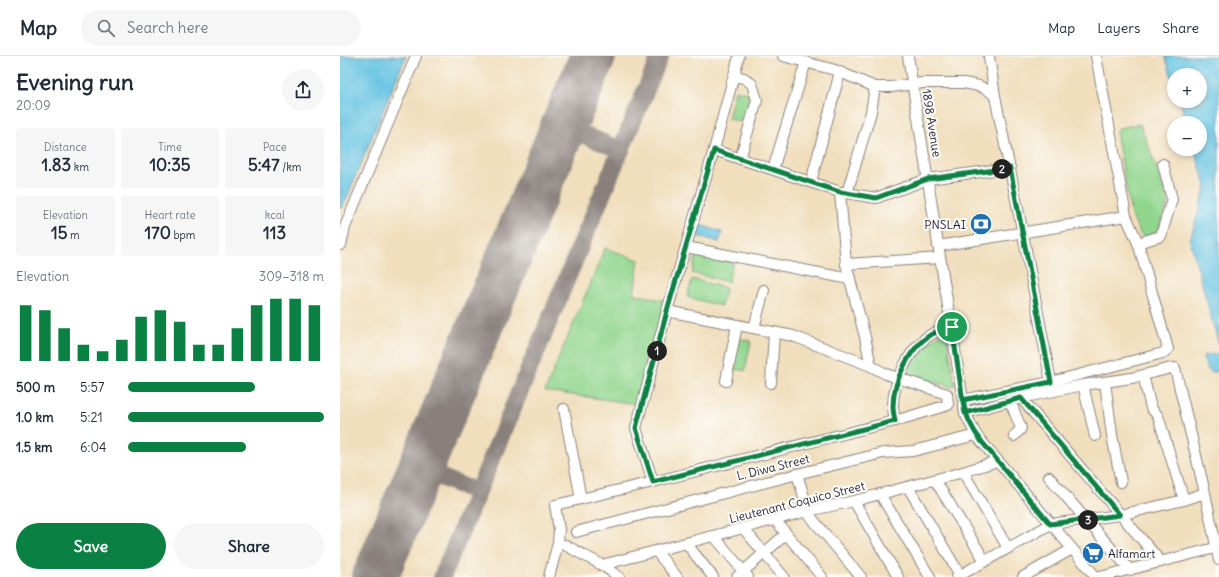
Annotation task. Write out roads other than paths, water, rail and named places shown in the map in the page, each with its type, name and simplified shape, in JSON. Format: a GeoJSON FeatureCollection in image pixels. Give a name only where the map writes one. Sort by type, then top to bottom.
{"type":"FeatureCollection","features":[{"type":"Feature","properties":{"kind":"street"},"geometry":{"type":"LineString","coordinates":[[341,245],[345,228],[416,56]]}},
{"type":"Feature","properties":{"kind":"street"},"geometry":{"type":"LineString","coordinates":[[653,482],[636,428],[667,311],[714,150],[739,56]]}},
{"type":"Feature","properties":{"kind":"street","name":"1898 Avenue"},"geometry":{"type":"LineString","coordinates":[[908,56],[964,407],[976,435],[1096,577]]}},
{"type":"Feature","properties":{"kind":"street"},"geometry":{"type":"LineString","coordinates":[[988,56],[1051,382]]}},
{"type":"Feature","properties":{"kind":"street"},"geometry":{"type":"LineString","coordinates":[[964,407],[1051,382],[1163,353],[1168,349],[1138,243],[1126,216],[1096,56]]}},
{"type":"Feature","properties":{"kind":"street"},"geometry":{"type":"LineString","coordinates":[[787,57],[840,72],[875,87],[891,87],[913,84],[964,83],[979,86],[988,90],[995,96]]}},
{"type":"Feature","properties":{"kind":"street"},"geometry":{"type":"LineString","coordinates":[[773,169],[806,62]]}},
{"type":"Feature","properties":{"kind":"street"},"geometry":{"type":"LineString","coordinates":[[811,182],[840,72]]}},
{"type":"Feature","properties":{"kind":"street"},"geometry":{"type":"LineString","coordinates":[[734,76],[744,78],[752,84],[757,100],[740,159]]}},
{"type":"Feature","properties":{"kind":"street"},"geometry":{"type":"LineString","coordinates":[[871,366],[846,264],[844,192],[871,112],[875,87]]}},
{"type":"Feature","properties":{"kind":"street"},"geometry":{"type":"LineString","coordinates":[[714,150],[844,192],[876,198],[928,179],[1010,168]]}},
{"type":"Feature","properties":{"kind":"street"},"geometry":{"type":"LineString","coordinates":[[1138,243],[1161,236],[1172,199],[1163,164]]}},
{"type":"Feature","properties":{"kind":"street"},"geometry":{"type":"LineString","coordinates":[[938,246],[1023,234],[1126,216]]}},
{"type":"Feature","properties":{"kind":"street"},"geometry":{"type":"LineString","coordinates":[[686,247],[850,279]]}},
{"type":"Feature","properties":{"kind":"street"},"geometry":{"type":"LineString","coordinates":[[846,264],[940,258]]}},
{"type":"Feature","properties":{"kind":"street"},"geometry":{"type":"LineString","coordinates":[[754,328],[764,290]]}},
{"type":"Feature","properties":{"kind":"street"},"geometry":{"type":"LineString","coordinates":[[549,577],[558,543],[559,530],[555,505],[895,421],[948,404],[947,394],[886,374],[871,366],[793,336],[667,311]]}},
{"type":"Feature","properties":{"kind":"street"},"geometry":{"type":"LineString","coordinates":[[726,381],[737,325]]}},
{"type":"Feature","properties":{"kind":"street"},"geometry":{"type":"LineString","coordinates":[[895,421],[893,406],[899,378],[906,363],[915,349],[925,339],[933,333],[952,327]]}},
{"type":"Feature","properties":{"kind":"street"},"geometry":{"type":"LineString","coordinates":[[771,383],[774,332]]}},
{"type":"Feature","properties":{"kind":"street"},"geometry":{"type":"LineString","coordinates":[[964,407],[1021,398],[1083,385],[1143,375],[1171,368],[1176,370],[1205,493],[1215,548],[1219,560]]}},
{"type":"Feature","properties":{"kind":"street"},"geometry":{"type":"LineString","coordinates":[[1143,375],[1151,408],[1158,416],[1184,500]]}},
{"type":"Feature","properties":{"kind":"street"},"geometry":{"type":"LineString","coordinates":[[1105,382],[1112,435],[1121,482]]}},
{"type":"Feature","properties":{"kind":"street"},"geometry":{"type":"LineString","coordinates":[[1083,385],[1095,436]]}},
{"type":"Feature","properties":{"kind":"street"},"geometry":{"type":"LineString","coordinates":[[1021,398],[1161,562]]}},
{"type":"Feature","properties":{"kind":"street"},"geometry":{"type":"LineString","coordinates":[[1010,400],[1021,428],[1014,436]]}},
{"type":"Feature","properties":{"kind":"street"},"geometry":{"type":"LineString","coordinates":[[564,410],[581,499]]}},
{"type":"Feature","properties":{"kind":"street","name":"L. Diwa Street"},"geometry":{"type":"LineString","coordinates":[[576,532],[883,453],[919,450],[976,435]]}},
{"type":"Feature","properties":{"kind":"street","name":"Lieutenant Coquico Street"},"geometry":{"type":"LineString","coordinates":[[602,565],[808,511],[935,480],[997,461]]}},
{"type":"Feature","properties":{"kind":"street"},"geometry":{"type":"LineString","coordinates":[[963,472],[1008,548]]}},
{"type":"Feature","properties":{"kind":"street"},"geometry":{"type":"LineString","coordinates":[[797,474],[808,511],[861,577]]}},
{"type":"Feature","properties":{"kind":"street"},"geometry":{"type":"LineString","coordinates":[[1049,477],[1130,570]]}},
{"type":"Feature","properties":{"kind":"street"},"geometry":{"type":"LineString","coordinates":[[935,480],[984,561]]}},
{"type":"Feature","properties":{"kind":"street"},"geometry":{"type":"LineString","coordinates":[[908,487],[959,576],[1050,524],[1120,515],[1184,500],[1205,493]]}},
{"type":"Feature","properties":{"kind":"street"},"geometry":{"type":"LineString","coordinates":[[880,494],[930,577]]}},
{"type":"Feature","properties":{"kind":"street"},"geometry":{"type":"LineString","coordinates":[[854,501],[898,577]]}},
{"type":"Feature","properties":{"kind":"street"},"geometry":{"type":"LineString","coordinates":[[774,520],[822,577]]}},
{"type":"Feature","properties":{"kind":"street"},"geometry":{"type":"LineString","coordinates":[[743,528],[784,577]]}},
{"type":"Feature","properties":{"kind":"street"},"geometry":{"type":"LineString","coordinates":[[714,536],[743,575],[786,534]]}},
{"type":"Feature","properties":{"kind":"street"},"geometry":{"type":"LineString","coordinates":[[686,543],[713,577]]}},
{"type":"Feature","properties":{"kind":"street"},"geometry":{"type":"LineString","coordinates":[[565,545],[602,565],[619,577]]}},
{"type":"Feature","properties":{"kind":"street"},"geometry":{"type":"LineString","coordinates":[[1100,577],[1215,548]]}},
{"type":"Feature","properties":{"kind":"street"},"geometry":{"type":"LineString","coordinates":[[1023,577],[1072,549]]}},
{"type":"Feature","properties":{"kind":"street"},"geometry":{"type":"LineString","coordinates":[[656,551],[677,577]]}},
{"type":"Feature","properties":{"kind":"water"},"geometry":{"type":"Polygon","coordinates":[[[340,56],[406,56],[343,207],[340,209],[340,56]]]}},
{"type":"Feature","properties":{"kind":"water"},"geometry":{"type":"Polygon","coordinates":[[[1165,56],[1219,56],[1219,346],[1190,240],[1206,186],[1196,156],[1207,156],[1207,116],[1184,116],[1182,108],[1207,108],[1207,68],[1169,68],[1165,56]]]}},
{"type":"Feature","properties":{"kind":"water"},"geometry":{"type":"Polygon","coordinates":[[[700,225],[722,232],[719,242],[697,236],[700,225]]]}},
{"type":"Feature","properties":{"kind":"water"},"geometry":{"type":"Polygon","coordinates":[[[1219,353],[1219,370],[1212,372],[1206,366],[1203,356],[1219,353]]]}},
{"type":"Feature","properties":{"kind":"place","name":"PNSLAI"},"geometry":{"type":"Point","coordinates":[981,224]}},
{"type":"Feature","properties":{"kind":"place","name":"Alfamart"},"geometry":{"type":"Point","coordinates":[1093,553]}}]}
